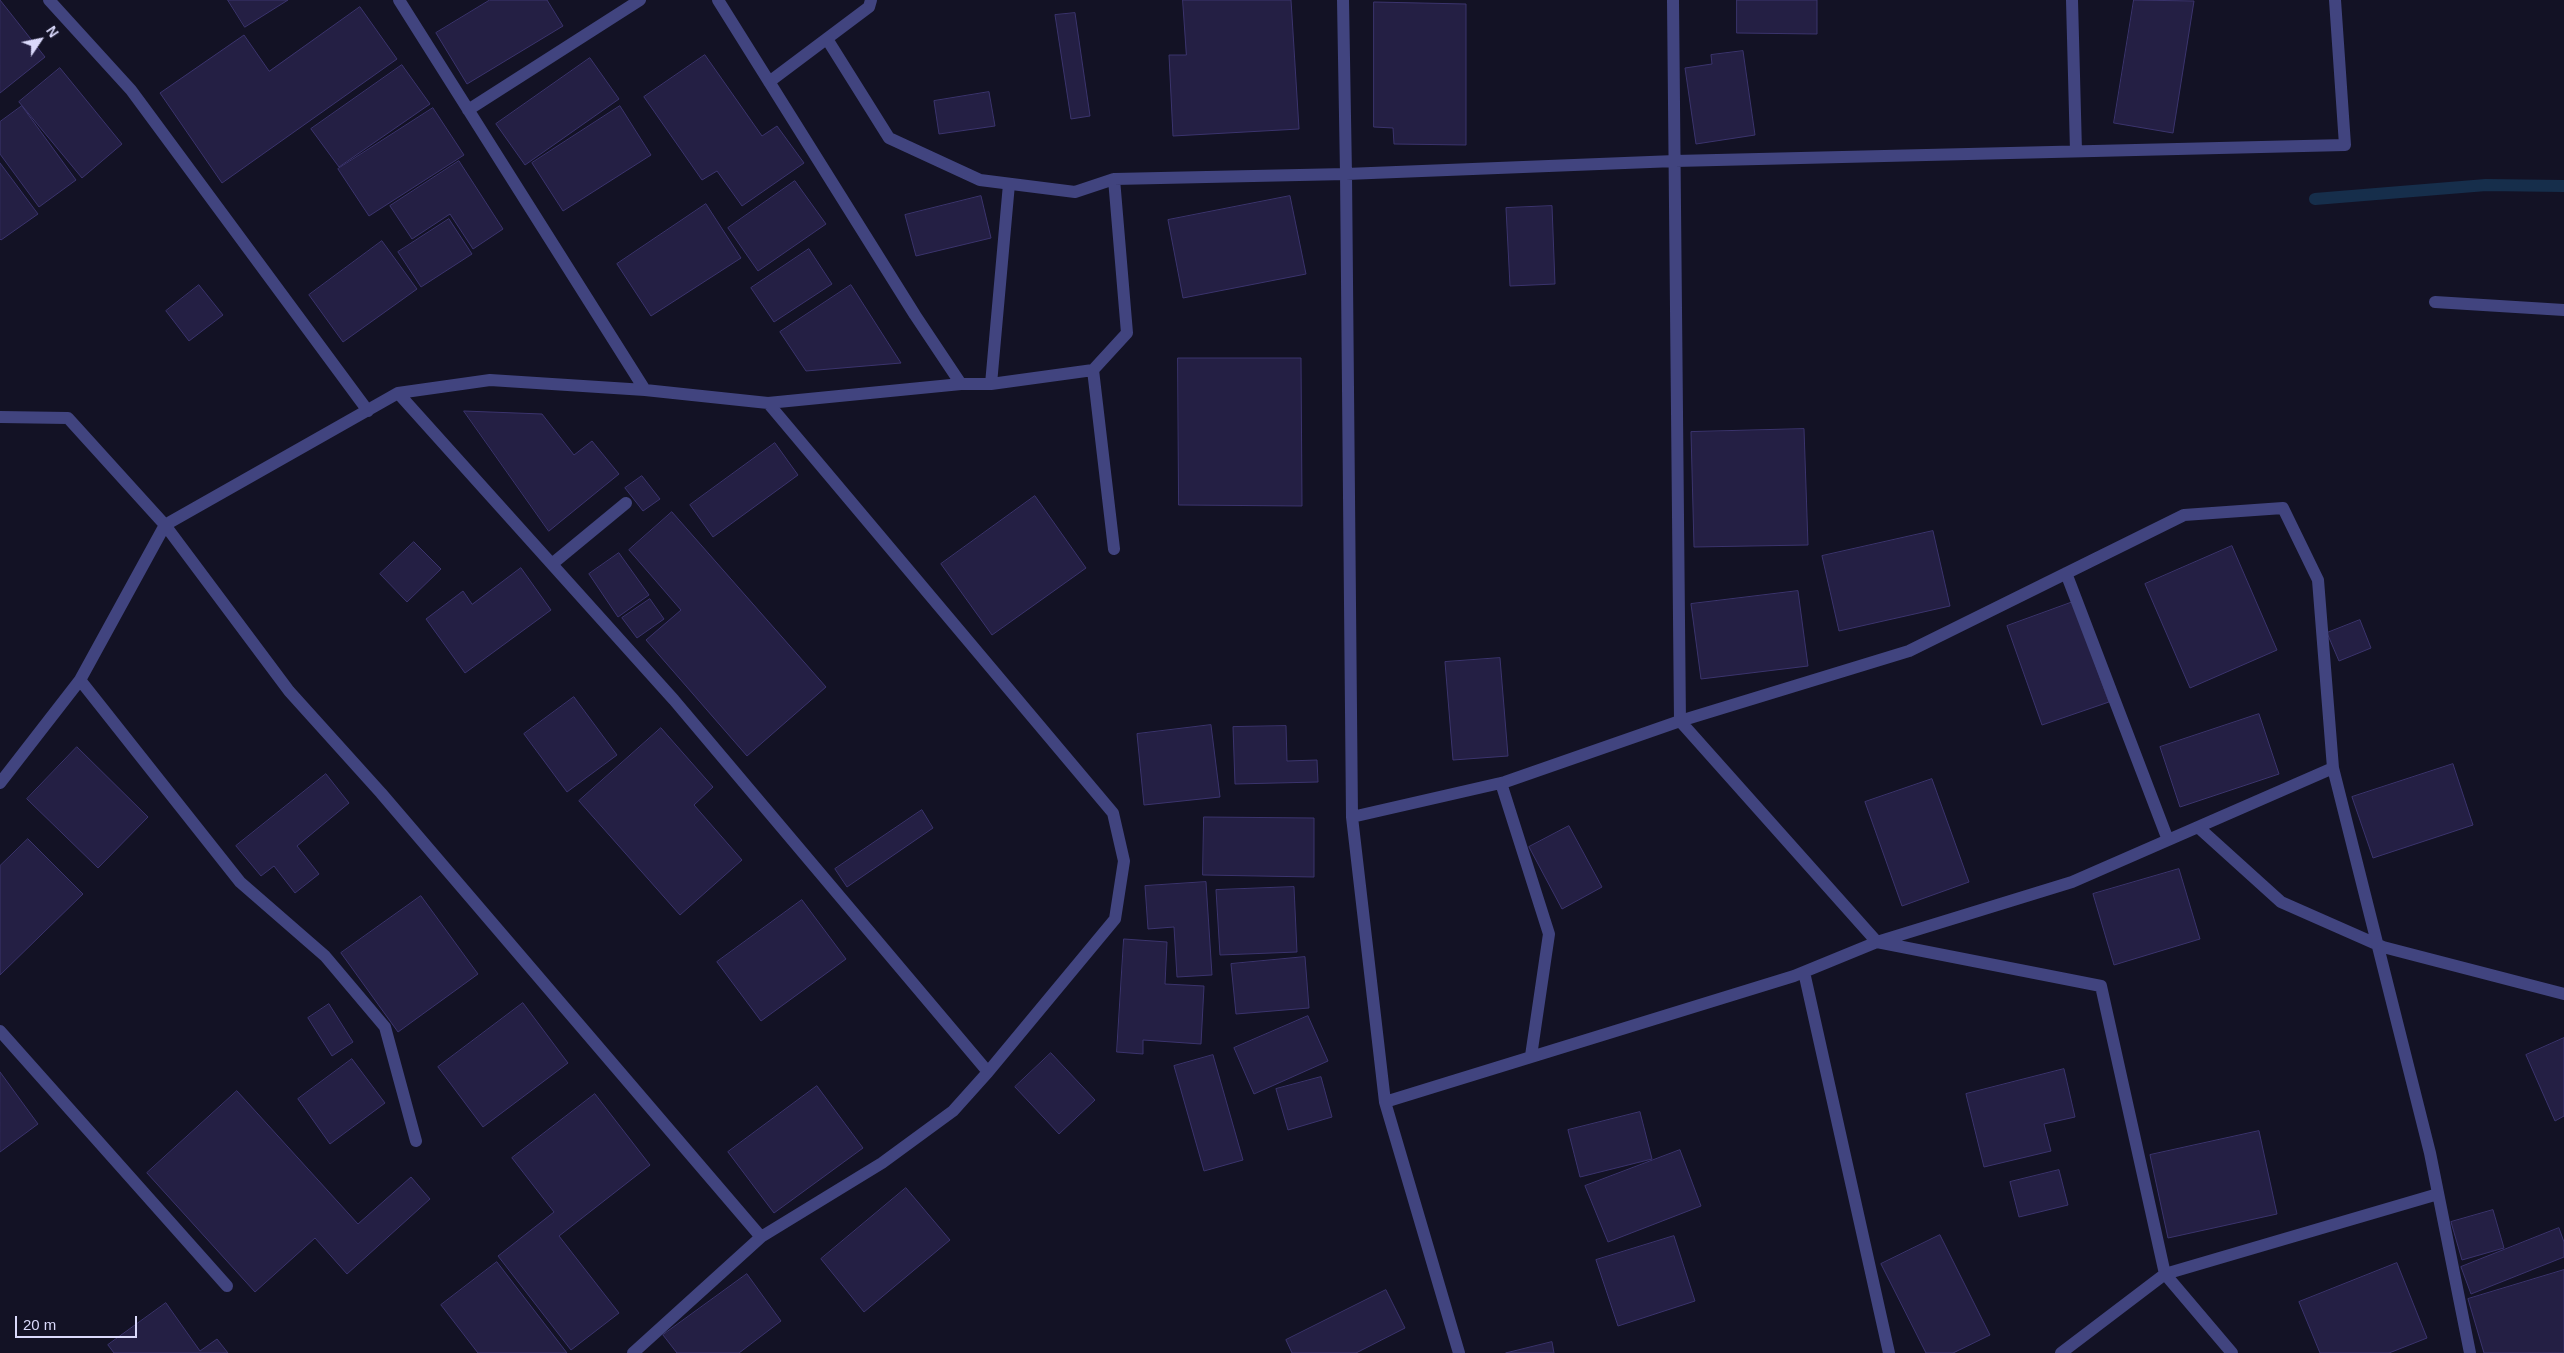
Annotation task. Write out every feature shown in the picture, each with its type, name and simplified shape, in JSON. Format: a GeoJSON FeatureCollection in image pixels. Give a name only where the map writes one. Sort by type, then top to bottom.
{"type":"FeatureCollection","features":[{"type":"Feature","properties":{"kind":"street"},"geometry":{"type":"LineString","coordinates":[[49,0],[131,90],[368,411]]}},
{"type":"Feature","properties":{"kind":"street"},"geometry":{"type":"LineString","coordinates":[[398,0],[645,390]]}},
{"type":"Feature","properties":{"kind":"street"},"geometry":{"type":"LineString","coordinates":[[468,110],[640,0]]}},
{"type":"Feature","properties":{"kind":"street"},"geometry":{"type":"LineString","coordinates":[[718,0],[915,315],[961,384]]}},
{"type":"Feature","properties":{"kind":"street"},"geometry":{"type":"LineString","coordinates":[[769,82],[869,7],[871,0]]}},
{"type":"Feature","properties":{"kind":"street"},"geometry":{"type":"LineString","coordinates":[[1344,0],[1352,817],[1385,1102],[1459,1353]]}},
{"type":"Feature","properties":{"kind":"street"},"geometry":{"type":"LineString","coordinates":[[1673,0],[1680,721],[1877,942],[2101,986],[2165,1274],[2232,1353]]}},
{"type":"Feature","properties":{"kind":"street"},"geometry":{"type":"LineString","coordinates":[[2072,0],[2076,152]]}},
{"type":"Feature","properties":{"kind":"street"},"geometry":{"type":"LineString","coordinates":[[827,39],[889,138],[980,180],[1075,192],[1114,179],[1346,174],[1675,161],[2345,145],[2335,0]]}},
{"type":"Feature","properties":{"kind":"street"},"geometry":{"type":"LineString","coordinates":[[0,783],[80,680],[165,525],[398,393],[490,380],[645,390],[768,403],[961,384],[990,384],[1093,370],[1126,333],[1114,179]]}},
{"type":"Feature","properties":{"kind":"street"},"geometry":{"type":"LineString","coordinates":[[990,384],[1009,184]]}},
{"type":"Feature","properties":{"kind":"street"},"geometry":{"type":"LineString","coordinates":[[2435,302],[2564,310]]}},
{"type":"Feature","properties":{"kind":"street"},"geometry":{"type":"LineString","coordinates":[[1093,370],[1114,549]]}},
{"type":"Feature","properties":{"kind":"street"},"geometry":{"type":"LineString","coordinates":[[398,393],[674,700],[988,1072]]}},
{"type":"Feature","properties":{"kind":"street"},"geometry":{"type":"LineString","coordinates":[[633,1353],[762,1237],[882,1164],[953,1112],[1116,919],[1124,861],[1112,813],[768,403]]}},
{"type":"Feature","properties":{"kind":"street"},"geometry":{"type":"LineString","coordinates":[[0,417],[68,418],[165,525],[289,691],[381,793],[762,1237]]}},
{"type":"Feature","properties":{"kind":"street"},"geometry":{"type":"LineString","coordinates":[[552,564],[626,502]]}},
{"type":"Feature","properties":{"kind":"street"},"geometry":{"type":"LineString","coordinates":[[1352,817],[1501,783],[1680,721],[1909,651],[2184,515],[2283,508],[2318,580],[2333,768],[2378,944],[2438,1194],[2470,1353]]}},
{"type":"Feature","properties":{"kind":"street"},"geometry":{"type":"LineString","coordinates":[[2066,573],[2168,840]]}},
{"type":"Feature","properties":{"kind":"street"},"geometry":{"type":"LineString","coordinates":[[80,680],[240,882],[325,956],[385,1026],[416,1141]]}},
{"type":"Feature","properties":{"kind":"street"},"geometry":{"type":"LineString","coordinates":[[1385,1102],[1804,972],[1877,942],[2072,882],[2333,768]]}},
{"type":"Feature","properties":{"kind":"street"},"geometry":{"type":"LineString","coordinates":[[1501,783],[1549,934],[1530,1056]]}},
{"type":"Feature","properties":{"kind":"street"},"geometry":{"type":"LineString","coordinates":[[2198,827],[2281,902],[2378,944],[2564,994]]}},
{"type":"Feature","properties":{"kind":"street"},"geometry":{"type":"LineString","coordinates":[[1804,972],[1889,1353]]}},
{"type":"Feature","properties":{"kind":"street"},"geometry":{"type":"LineString","coordinates":[[0,1031],[227,1286]]}},
{"type":"Feature","properties":{"kind":"street"},"geometry":{"type":"LineString","coordinates":[[2061,1353],[2165,1274],[2438,1194]]}},
{"type":"Feature","properties":{"kind":"building"},"geometry":{"type":"Polygon","coordinates":[[[0,0],[45,57],[0,93],[0,0]]]}},
{"type":"Feature","properties":{"kind":"building"},"geometry":{"type":"Polygon","coordinates":[[[228,0],[288,0],[245,27],[228,0]]]}},
{"type":"Feature","properties":{"kind":"building"},"geometry":{"type":"Polygon","coordinates":[[[490,0],[547,0],[563,26],[467,84],[436,33],[490,0]]]}},
{"type":"Feature","properties":{"kind":"building"},"geometry":{"type":"Polygon","coordinates":[[[1183,0],[1291,0],[1299,129],[1173,136],[1169,55],[1186,55],[1183,0]]]}},
{"type":"Feature","properties":{"kind":"building"},"geometry":{"type":"Polygon","coordinates":[[[1737,0],[1817,0],[1817,34],[1737,33],[1737,0]]]}},
{"type":"Feature","properties":{"kind":"building"},"geometry":{"type":"Polygon","coordinates":[[[2134,0],[2194,1],[2173,133],[2114,123],[2134,0]]]}},
{"type":"Feature","properties":{"kind":"building"},"geometry":{"type":"Polygon","coordinates":[[[1374,2],[1466,4],[1466,145],[1394,144],[1393,128],[1374,127],[1374,2]]]}},
{"type":"Feature","properties":{"kind":"building"},"geometry":{"type":"Polygon","coordinates":[[[360,7],[397,59],[222,183],[160,93],[244,35],[269,71],[360,7]]]}},
{"type":"Feature","properties":{"kind":"building"},"geometry":{"type":"Polygon","coordinates":[[[1075,13],[1090,116],[1071,119],[1055,15],[1075,13]]]}},
{"type":"Feature","properties":{"kind":"building"},"geometry":{"type":"Polygon","coordinates":[[[1743,51],[1755,135],[1696,144],[1685,68],[1712,64],[1711,55],[1743,51]]]}},
{"type":"Feature","properties":{"kind":"building"},"geometry":{"type":"Polygon","coordinates":[[[705,55],[762,136],[777,126],[804,163],[742,206],[717,171],[702,180],[644,97],[705,55]]]}},
{"type":"Feature","properties":{"kind":"building"},"geometry":{"type":"Polygon","coordinates":[[[590,58],[619,99],[525,165],[496,124],[590,58]]]}},
{"type":"Feature","properties":{"kind":"building"},"geometry":{"type":"Polygon","coordinates":[[[402,65],[430,104],[339,167],[311,129],[402,65]]]}},
{"type":"Feature","properties":{"kind":"building"},"geometry":{"type":"Polygon","coordinates":[[[60,68],[122,144],[82,178],[19,102],[60,68]]]}},
{"type":"Feature","properties":{"kind":"building"},"geometry":{"type":"Polygon","coordinates":[[[989,92],[995,126],[939,134],[934,101],[989,92]]]}},
{"type":"Feature","properties":{"kind":"building"},"geometry":{"type":"Polygon","coordinates":[[[22,106],[76,180],[39,207],[0,154],[0,122],[22,106]]]}},
{"type":"Feature","properties":{"kind":"building"},"geometry":{"type":"Polygon","coordinates":[[[620,106],[651,155],[563,211],[532,163],[620,106]]]}},
{"type":"Feature","properties":{"kind":"building"},"geometry":{"type":"Polygon","coordinates":[[[433,108],[464,155],[369,216],[338,169],[433,108]]]}},
{"type":"Feature","properties":{"kind":"building"},"geometry":{"type":"Polygon","coordinates":[[[459,161],[503,229],[473,249],[450,214],[412,239],[390,206],[459,161]]]}},
{"type":"Feature","properties":{"kind":"building"},"geometry":{"type":"Polygon","coordinates":[[[0,163],[38,214],[1,240],[0,239],[0,163]]]}},
{"type":"Feature","properties":{"kind":"building"},"geometry":{"type":"Polygon","coordinates":[[[795,181],[826,224],[758,271],[728,228],[795,181]]]}},
{"type":"Feature","properties":{"kind":"building"},"geometry":{"type":"Polygon","coordinates":[[[981,196],[991,238],[916,256],[905,215],[981,196]]]}},
{"type":"Feature","properties":{"kind":"building"},"geometry":{"type":"Polygon","coordinates":[[[1290,196],[1306,274],[1183,298],[1168,220],[1290,196]]]}},
{"type":"Feature","properties":{"kind":"building"},"geometry":{"type":"Polygon","coordinates":[[[706,204],[741,258],[651,316],[617,264],[706,204]]]}},
{"type":"Feature","properties":{"kind":"building"},"geometry":{"type":"Polygon","coordinates":[[[1552,206],[1555,284],[1510,286],[1506,208],[1552,206]]]}},
{"type":"Feature","properties":{"kind":"building"},"geometry":{"type":"Polygon","coordinates":[[[449,219],[472,254],[421,287],[398,252],[449,219]]]}},
{"type":"Feature","properties":{"kind":"building"},"geometry":{"type":"Polygon","coordinates":[[[382,241],[417,289],[343,342],[309,295],[382,241]]]}},
{"type":"Feature","properties":{"kind":"building"},"geometry":{"type":"Polygon","coordinates":[[[809,249],[832,284],[774,322],[751,288],[809,249]]]}},
{"type":"Feature","properties":{"kind":"building"},"geometry":{"type":"Polygon","coordinates":[[[199,285],[223,315],[189,341],[166,311],[199,285]]]}},
{"type":"Feature","properties":{"kind":"building"},"geometry":{"type":"Polygon","coordinates":[[[851,285],[901,363],[806,371],[780,332],[851,285]]]}},
{"type":"Feature","properties":{"kind":"building"},"geometry":{"type":"Polygon","coordinates":[[[1178,358],[1301,358],[1302,506],[1179,505],[1178,358]]]}},
{"type":"Feature","properties":{"kind":"building"},"geometry":{"type":"Polygon","coordinates":[[[464,411],[542,414],[574,455],[592,441],[619,474],[549,531],[464,411]]]}},
{"type":"Feature","properties":{"kind":"building"},"geometry":{"type":"Polygon","coordinates":[[[1804,429],[1808,545],[1694,547],[1691,432],[1804,429]]]}},
{"type":"Feature","properties":{"kind":"building"},"geometry":{"type":"Polygon","coordinates":[[[775,443],[798,475],[713,537],[690,505],[775,443]]]}},
{"type":"Feature","properties":{"kind":"building"},"geometry":{"type":"Polygon","coordinates":[[[642,476],[660,499],[643,511],[625,488],[642,476]]]}},
{"type":"Feature","properties":{"kind":"building"},"geometry":{"type":"Polygon","coordinates":[[[1035,496],[1086,568],[992,635],[941,564],[1035,496]]]}},
{"type":"Feature","properties":{"kind":"building"},"geometry":{"type":"Polygon","coordinates":[[[672,512],[826,687],[747,756],[646,640],[681,610],[629,550],[672,512]]]}},
{"type":"Feature","properties":{"kind":"building"},"geometry":{"type":"Polygon","coordinates":[[[1933,531],[1950,606],[1839,631],[1822,556],[1933,531]]]}},
{"type":"Feature","properties":{"kind":"building"},"geometry":{"type":"Polygon","coordinates":[[[414,542],[441,569],[407,602],[380,574],[414,542]]]}},
{"type":"Feature","properties":{"kind":"building"},"geometry":{"type":"Polygon","coordinates":[[[2232,546],[2277,650],[2190,688],[2145,584],[2232,546]]]}},
{"type":"Feature","properties":{"kind":"building"},"geometry":{"type":"Polygon","coordinates":[[[619,553],[649,595],[618,617],[589,574],[619,553]]]}},
{"type":"Feature","properties":{"kind":"building"},"geometry":{"type":"Polygon","coordinates":[[[521,568],[551,610],[465,673],[426,619],[463,591],[472,604],[521,568]]]}},
{"type":"Feature","properties":{"kind":"building"},"geometry":{"type":"Polygon","coordinates":[[[1798,591],[1808,666],[1701,679],[1691,604],[1798,591]]]}},
{"type":"Feature","properties":{"kind":"building"},"geometry":{"type":"Polygon","coordinates":[[[650,599],[664,619],[637,638],[622,618],[650,599]]]}},
{"type":"Feature","properties":{"kind":"building"},"geometry":{"type":"Polygon","coordinates":[[[2073,602],[2109,702],[2042,725],[2007,626],[2073,602]]]}},
{"type":"Feature","properties":{"kind":"building"},"geometry":{"type":"Polygon","coordinates":[[[2360,620],[2371,648],[2339,661],[2327,633],[2360,620]]]}},
{"type":"Feature","properties":{"kind":"building"},"geometry":{"type":"Polygon","coordinates":[[[1500,658],[1508,756],[1453,760],[1445,662],[1500,658]]]}},
{"type":"Feature","properties":{"kind":"building"},"geometry":{"type":"Polygon","coordinates":[[[574,697],[617,755],[567,792],[524,734],[574,697]]]}},
{"type":"Feature","properties":{"kind":"building"},"geometry":{"type":"Polygon","coordinates":[[[2259,714],[2279,774],[2180,807],[2160,747],[2259,714]]]}},
{"type":"Feature","properties":{"kind":"building"},"geometry":{"type":"Polygon","coordinates":[[[1211,725],[1220,797],[1144,805],[1137,734],[1211,725]]]}},
{"type":"Feature","properties":{"kind":"building"},"geometry":{"type":"Polygon","coordinates":[[[1286,726],[1287,761],[1317,760],[1318,782],[1235,784],[1233,727],[1286,726]]]}},
{"type":"Feature","properties":{"kind":"building"},"geometry":{"type":"Polygon","coordinates":[[[661,728],[713,787],[694,805],[742,860],[680,915],[579,801],[661,728]]]}},
{"type":"Feature","properties":{"kind":"building"},"geometry":{"type":"Polygon","coordinates":[[[77,747],[148,817],[98,868],[27,799],[77,747]]]}},
{"type":"Feature","properties":{"kind":"building"},"geometry":{"type":"Polygon","coordinates":[[[2453,764],[2473,825],[2373,858],[2352,797],[2453,764]]]}},
{"type":"Feature","properties":{"kind":"building"},"geometry":{"type":"Polygon","coordinates":[[[326,774],[349,803],[297,846],[319,874],[295,893],[274,866],[261,876],[236,846],[326,774]]]}},
{"type":"Feature","properties":{"kind":"building"},"geometry":{"type":"Polygon","coordinates":[[[1932,779],[1969,882],[1902,906],[1865,802],[1932,779]]]}},
{"type":"Feature","properties":{"kind":"building"},"geometry":{"type":"Polygon","coordinates":[[[922,810],[933,828],[847,887],[835,869],[922,810]]]}},
{"type":"Feature","properties":{"kind":"building"},"geometry":{"type":"Polygon","coordinates":[[[1204,817],[1314,818],[1314,877],[1203,875],[1204,817]]]}},
{"type":"Feature","properties":{"kind":"building"},"geometry":{"type":"Polygon","coordinates":[[[1569,826],[1602,887],[1562,909],[1529,847],[1569,826]]]}},
{"type":"Feature","properties":{"kind":"building"},"geometry":{"type":"Polygon","coordinates":[[[28,839],[83,894],[0,975],[0,866],[28,839]]]}},
{"type":"Feature","properties":{"kind":"building"},"geometry":{"type":"Polygon","coordinates":[[[2179,869],[2200,939],[2114,965],[2093,894],[2179,869]]]}},
{"type":"Feature","properties":{"kind":"building"},"geometry":{"type":"Polygon","coordinates":[[[1206,882],[1212,975],[1177,977],[1174,927],[1148,929],[1145,886],[1206,882]]]}},
{"type":"Feature","properties":{"kind":"building"},"geometry":{"type":"Polygon","coordinates":[[[1294,887],[1297,952],[1220,955],[1216,890],[1294,887]]]}},
{"type":"Feature","properties":{"kind":"building"},"geometry":{"type":"Polygon","coordinates":[[[421,896],[478,974],[398,1032],[341,953],[421,896]]]}},
{"type":"Feature","properties":{"kind":"building"},"geometry":{"type":"Polygon","coordinates":[[[802,900],[846,959],[761,1021],[717,962],[802,900]]]}},
{"type":"Feature","properties":{"kind":"building"},"geometry":{"type":"Polygon","coordinates":[[[1124,939],[1167,942],[1165,984],[1204,986],[1201,1044],[1143,1040],[1143,1054],[1117,1052],[1124,939]]]}},
{"type":"Feature","properties":{"kind":"building"},"geometry":{"type":"Polygon","coordinates":[[[1305,957],[1309,1008],[1236,1014],[1231,964],[1305,957]]]}},
{"type":"Feature","properties":{"kind":"building"},"geometry":{"type":"Polygon","coordinates":[[[523,1003],[568,1063],[483,1127],[438,1067],[523,1003]]]}},
{"type":"Feature","properties":{"kind":"building"},"geometry":{"type":"Polygon","coordinates":[[[329,1004],[353,1042],[332,1056],[308,1018],[329,1004]]]}},
{"type":"Feature","properties":{"kind":"building"},"geometry":{"type":"Polygon","coordinates":[[[1308,1016],[1328,1061],[1254,1094],[1234,1048],[1308,1016]]]}},
{"type":"Feature","properties":{"kind":"building"},"geometry":{"type":"Polygon","coordinates":[[[2564,1038],[2564,1116],[2555,1121],[2526,1055],[2564,1038]]]}},
{"type":"Feature","properties":{"kind":"building"},"geometry":{"type":"Polygon","coordinates":[[[1051,1053],[1095,1100],[1059,1134],[1015,1087],[1051,1053]]]}},
{"type":"Feature","properties":{"kind":"building"},"geometry":{"type":"Polygon","coordinates":[[[1213,1055],[1243,1160],[1204,1171],[1174,1066],[1213,1055]]]}},
{"type":"Feature","properties":{"kind":"building"},"geometry":{"type":"Polygon","coordinates":[[[352,1059],[385,1103],[330,1144],[298,1099],[352,1059]]]}},
{"type":"Feature","properties":{"kind":"building"},"geometry":{"type":"Polygon","coordinates":[[[2064,1069],[2075,1117],[2044,1124],[2051,1151],[1984,1167],[1966,1094],[2064,1069]]]}},
{"type":"Feature","properties":{"kind":"building"},"geometry":{"type":"Polygon","coordinates":[[[0,1072],[38,1124],[0,1152],[0,1072]]]}},
{"type":"Feature","properties":{"kind":"building"},"geometry":{"type":"Polygon","coordinates":[[[1321,1077],[1332,1117],[1288,1130],[1276,1089],[1321,1077]]]}},
{"type":"Feature","properties":{"kind":"building"},"geometry":{"type":"Polygon","coordinates":[[[817,1086],[863,1148],[774,1213],[728,1152],[817,1086]]]}},
{"type":"Feature","properties":{"kind":"building"},"geometry":{"type":"Polygon","coordinates":[[[237,1091],[358,1224],[411,1177],[430,1199],[347,1274],[315,1238],[255,1292],[147,1173],[237,1091]]]}},
{"type":"Feature","properties":{"kind":"building"},"geometry":{"type":"Polygon","coordinates":[[[595,1094],[650,1165],[559,1236],[619,1313],[571,1350],[498,1256],[554,1212],[512,1158],[595,1094]]]}},
{"type":"Feature","properties":{"kind":"building"},"geometry":{"type":"Polygon","coordinates":[[[1640,1112],[1652,1159],[1580,1177],[1568,1130],[1640,1112]]]}},
{"type":"Feature","properties":{"kind":"building"},"geometry":{"type":"Polygon","coordinates":[[[2259,1131],[2277,1214],[2168,1238],[2150,1155],[2259,1131]]]}},
{"type":"Feature","properties":{"kind":"building"},"geometry":{"type":"Polygon","coordinates":[[[1680,1150],[1701,1206],[1608,1242],[1585,1186],[1680,1150]]]}},
{"type":"Feature","properties":{"kind":"building"},"geometry":{"type":"Polygon","coordinates":[[[2059,1170],[2068,1205],[2019,1217],[2010,1182],[2059,1170]]]}},
{"type":"Feature","properties":{"kind":"building"},"geometry":{"type":"Polygon","coordinates":[[[906,1188],[950,1240],[864,1312],[821,1259],[906,1188]]]}},
{"type":"Feature","properties":{"kind":"building"},"geometry":{"type":"Polygon","coordinates":[[[2493,1210],[2504,1248],[2462,1260],[2451,1222],[2493,1210]]]}},
{"type":"Feature","properties":{"kind":"building"},"geometry":{"type":"Polygon","coordinates":[[[2559,1228],[2564,1242],[2564,1257],[2471,1294],[2461,1267],[2559,1228]]]}},
{"type":"Feature","properties":{"kind":"building"},"geometry":{"type":"Polygon","coordinates":[[[1940,1235],[1990,1335],[1953,1353],[1926,1353],[1881,1264],[1940,1235]]]}},
{"type":"Feature","properties":{"kind":"building"},"geometry":{"type":"Polygon","coordinates":[[[1674,1236],[1695,1301],[1618,1326],[1596,1260],[1674,1236]]]}},
{"type":"Feature","properties":{"kind":"building"},"geometry":{"type":"Polygon","coordinates":[[[497,1262],[567,1353],[478,1353],[441,1305],[497,1262]]]}},
{"type":"Feature","properties":{"kind":"building"},"geometry":{"type":"Polygon","coordinates":[[[2397,1263],[2427,1338],[2389,1353],[2320,1353],[2299,1302],[2397,1263]]]}},
{"type":"Feature","properties":{"kind":"building"},"geometry":{"type":"Polygon","coordinates":[[[2564,1270],[2564,1353],[2484,1353],[2468,1299],[2564,1270]]]}},
{"type":"Feature","properties":{"kind":"building"},"geometry":{"type":"Polygon","coordinates":[[[747,1274],[781,1321],[739,1353],[677,1353],[663,1335],[747,1274]]]}},
{"type":"Feature","properties":{"kind":"building"},"geometry":{"type":"Polygon","coordinates":[[[1386,1290],[1405,1328],[1356,1353],[1292,1353],[1286,1340],[1386,1290]]]}},
{"type":"Feature","properties":{"kind":"building"},"geometry":{"type":"Polygon","coordinates":[[[166,1303],[200,1351],[217,1339],[228,1353],[114,1353],[108,1345],[166,1303]]]}},
{"type":"Feature","properties":{"kind":"building"},"geometry":{"type":"Polygon","coordinates":[[[1552,1342],[1554,1353],[1506,1353],[1552,1342]]]}},
{"type":"Feature","properties":{"kind":"waterway"},"geometry":{"type":"LineString","coordinates":[[2315,199],[2486,185],[2564,186]]}}]}
